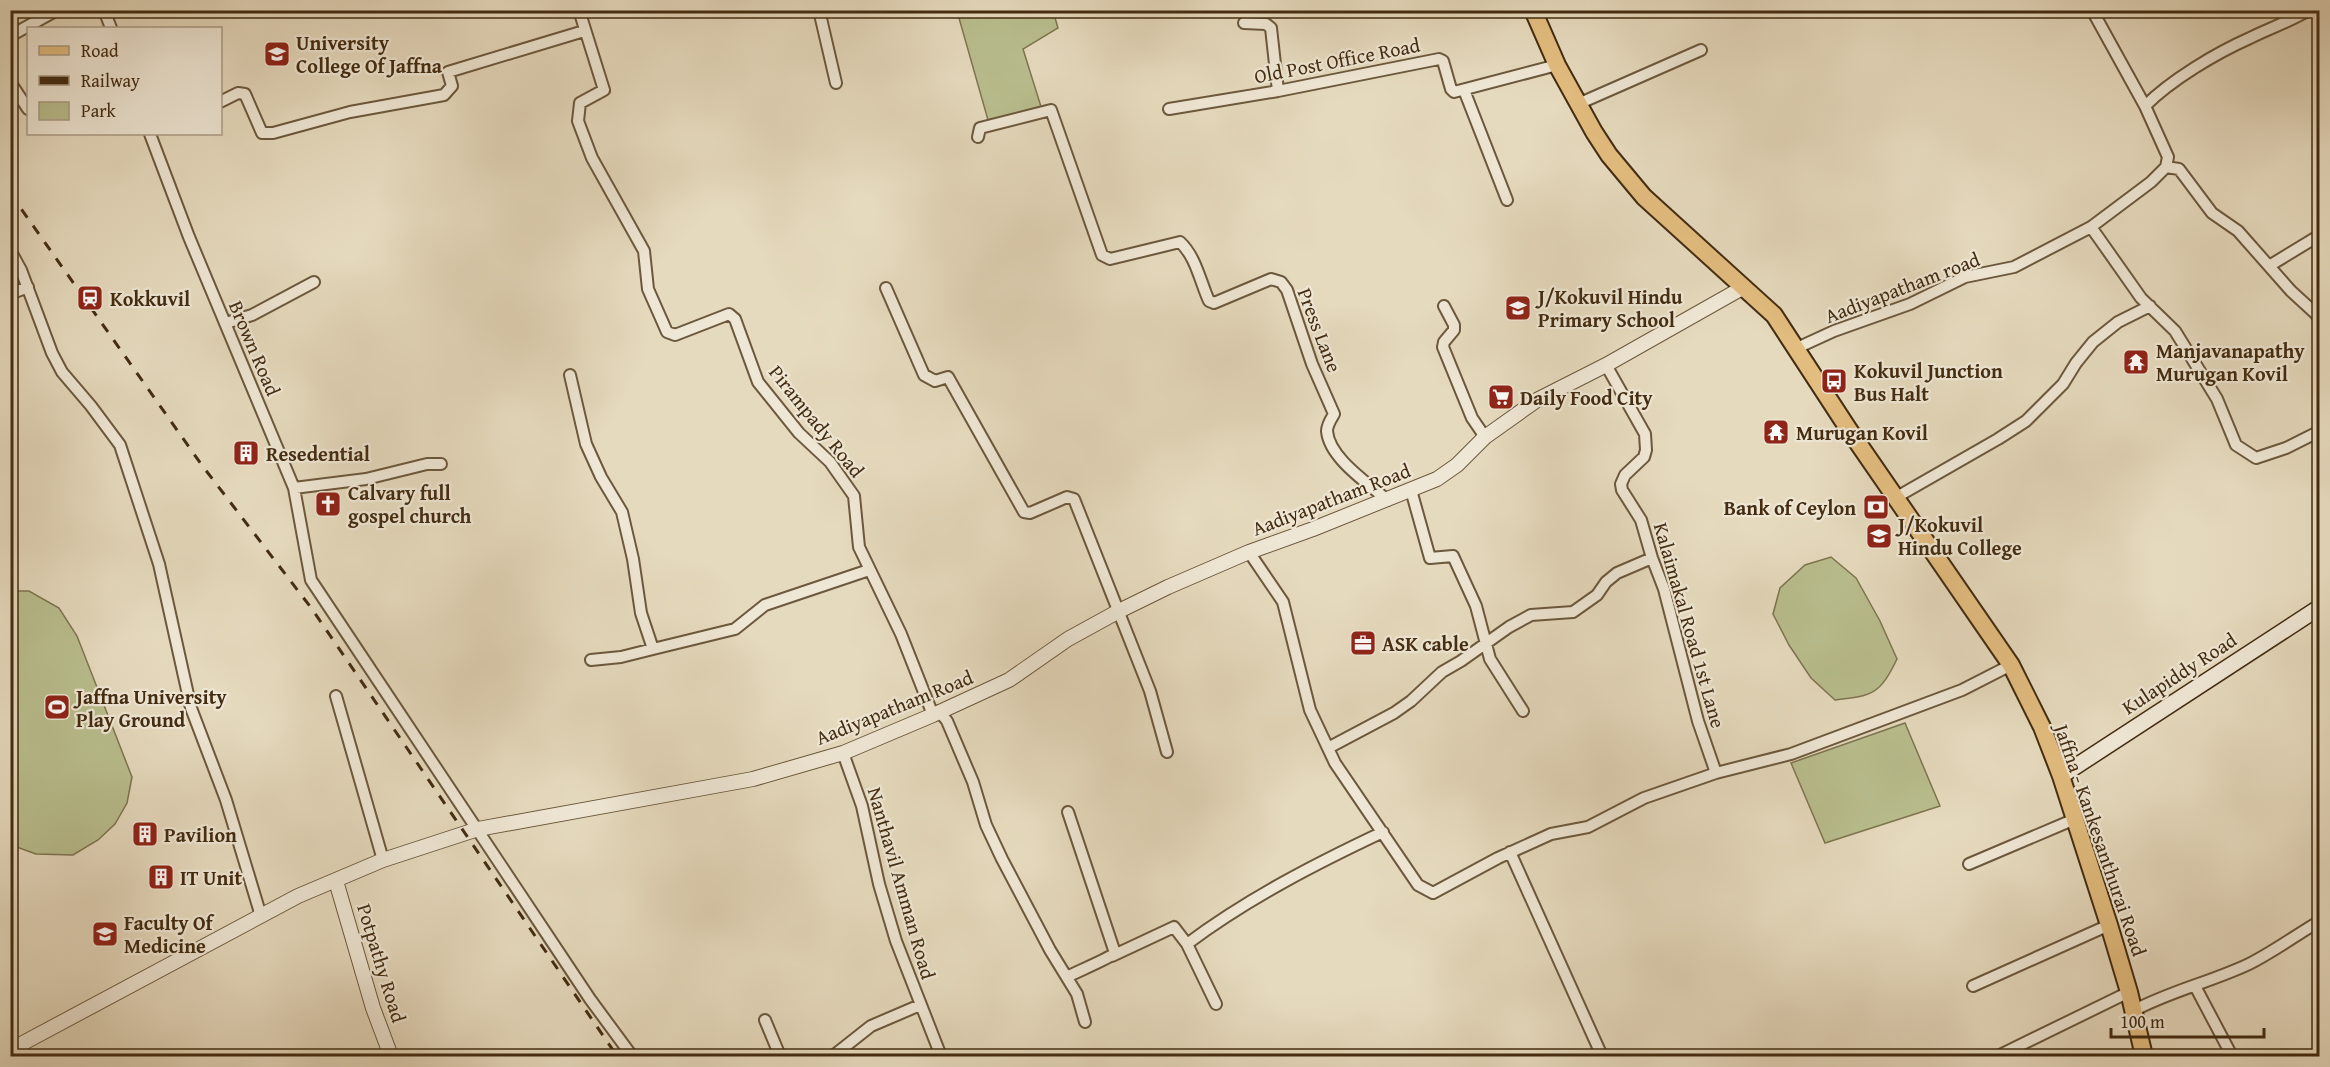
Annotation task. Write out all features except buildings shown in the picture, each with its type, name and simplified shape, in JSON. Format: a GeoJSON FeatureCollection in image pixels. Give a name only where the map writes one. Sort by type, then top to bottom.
{"type":"FeatureCollection","features":[{"type":"Feature","properties":{"kind":"main road","name":"Jaffna - Kankesanthurai Road"},"geometry":{"type":"LineString","coordinates":[[1533,10],[1557,65],[1593,132],[1629,180],[1651,204],[1774,315],[1895,498],[2011,665],[2042,727],[2061,776],[2129,992],[2144,1056]]}},
{"type":"Feature","properties":{"kind":"main road","name":"Kulapiddy Road"},"geometry":{"type":"LineString","coordinates":[[2061,776],[2319,607]]}},
{"type":"Feature","properties":{"kind":"street"},"geometry":{"type":"LineString","coordinates":[[10,36],[57,10]]}},
{"type":"Feature","properties":{"kind":"street"},"geometry":{"type":"LineString","coordinates":[[104,10],[111,27]]}},
{"type":"Feature","properties":{"kind":"street","name":"Pirampady Road"},"geometry":{"type":"LineString","coordinates":[[579,10],[604,90],[580,103],[578,121],[592,158],[644,251],[648,289],[667,332],[675,335],[729,314],[735,319],[758,382],[799,433],[830,462],[854,496],[859,547],[869,570],[901,634],[936,713],[947,721],[973,782],[986,825],[1050,950],[1077,994],[1085,1022]]}},
{"type":"Feature","properties":{"kind":"street"},"geometry":{"type":"LineString","coordinates":[[819,10],[836,83]]}},
{"type":"Feature","properties":{"kind":"street"},"geometry":{"type":"LineString","coordinates":[[2092,10],[2145,106],[2168,157],[2166,167],[2179,170],[2212,213],[2238,231],[2319,320]]}},
{"type":"Feature","properties":{"kind":"street"},"geometry":{"type":"LineString","coordinates":[[2145,106],[2163,89],[2221,54],[2267,30],[2289,23],[2309,10]]}},
{"type":"Feature","properties":{"kind":"street"},"geometry":{"type":"LineString","coordinates":[[1244,23],[1266,24],[1271,28],[1278,91]]}},
{"type":"Feature","properties":{"kind":"street"},"geometry":{"type":"LineString","coordinates":[[222,101],[238,93],[244,94],[262,133],[273,134],[350,112],[444,95],[452,86],[448,72],[584,31]]}},
{"type":"Feature","properties":{"kind":"street"},"geometry":{"type":"LineString","coordinates":[[1578,104],[1701,50]]}},
{"type":"Feature","properties":{"kind":"street","name":"Old Post Office Road"},"geometry":{"type":"LineString","coordinates":[[1169,109],[1278,91],[1439,59],[1443,61],[1451,89],[1454,92],[1464,90]]}},
{"type":"Feature","properties":{"kind":"street"},"geometry":{"type":"LineString","coordinates":[[1508,200],[1464,90],[1557,65]]}},
{"type":"Feature","properties":{"kind":"street"},"geometry":{"type":"LineString","coordinates":[[10,82],[27,108]]}},
{"type":"Feature","properties":{"kind":"street","name":"Press Lane"},"geometry":{"type":"LineString","coordinates":[[978,137],[980,128],[1051,110],[1102,255],[1110,259],[1180,242],[1190,251],[1204,291],[1209,301],[1214,303],[1271,279],[1281,282],[1287,290],[1312,364],[1334,414],[1327,428],[1329,442],[1347,465],[1387,500]]}},
{"type":"Feature","properties":{"kind":"street","name":"Brown Road"},"geometry":{"type":"LineString","coordinates":[[152,135],[189,237],[294,488],[311,580],[478,829]]}},
{"type":"Feature","properties":{"kind":"street","name":"Aadiyapatham road"},"geometry":{"type":"LineString","coordinates":[[1797,348],[1834,331],[1910,304],[1965,277],[2014,267],[2091,227],[2151,182],[2166,167]]}},
{"type":"Feature","properties":{"kind":"street"},"geometry":{"type":"LineString","coordinates":[[2091,227],[2141,298],[2175,331],[2217,399],[2236,445],[2256,458],[2286,448],[2319,431]]}},
{"type":"Feature","properties":{"kind":"street"},"geometry":{"type":"LineString","coordinates":[[2269,266],[2319,235]]}},
{"type":"Feature","properties":{"kind":"street"},"geometry":{"type":"LineString","coordinates":[[10,250],[28,287],[52,353],[62,372],[92,406],[120,446],[159,564],[191,708],[226,800],[261,916]]}},
{"type":"Feature","properties":{"kind":"street"},"geometry":{"type":"LineString","coordinates":[[226,323],[252,315],[314,282]]}},
{"type":"Feature","properties":{"kind":"street"},"geometry":{"type":"LineString","coordinates":[[10,294],[28,287]]}},
{"type":"Feature","properties":{"kind":"street","name":"Aadiyapatham Road"},"geometry":{"type":"LineString","coordinates":[[10,1050],[298,896],[383,860],[478,829],[753,779],[843,753],[1009,681],[1068,639],[1119,611],[1249,552],[1437,479],[1457,465],[1485,437],[1537,400],[1606,365],[1744,287]]}},
{"type":"Feature","properties":{"kind":"street"},"geometry":{"type":"LineString","coordinates":[[886,288],[924,375],[935,381],[948,377],[1024,512],[1030,513],[1067,497],[1074,499],[1150,691],[1167,752]]}},
{"type":"Feature","properties":{"kind":"street"},"geometry":{"type":"LineString","coordinates":[[1444,306],[1454,325],[1454,330],[1444,342],[1443,347],[1472,418],[1485,437]]}},
{"type":"Feature","properties":{"kind":"street"},"geometry":{"type":"LineString","coordinates":[[1895,498],[2026,421],[2063,384],[2093,342],[2118,322],[2150,306]]}},
{"type":"Feature","properties":{"kind":"street","name":"Kalaimakal Road 1st Lane"},"geometry":{"type":"LineString","coordinates":[[1606,365],[1645,434],[1644,457],[1625,476],[1621,484],[1622,490],[1641,520],[1664,589],[1698,722],[1716,773]]}},
{"type":"Feature","properties":{"kind":"street"},"geometry":{"type":"LineString","coordinates":[[570,375],[586,444],[601,477],[622,512],[633,559],[641,613],[653,649]]}},
{"type":"Feature","properties":{"kind":"street"},"geometry":{"type":"LineString","coordinates":[[294,488],[366,478],[428,464],[441,464]]}},
{"type":"Feature","properties":{"kind":"street"},"geometry":{"type":"LineString","coordinates":[[1411,490],[1430,558],[1453,556],[1476,606],[1490,659],[1522,711]]}},
{"type":"Feature","properties":{"kind":"street"},"geometry":{"type":"LineString","coordinates":[[1249,552],[1283,602],[1310,710],[1335,763],[1418,885],[1433,893],[1510,852],[1551,834],[1588,827],[1644,798],[1716,773],[1791,754],[1962,690],[2011,665]]}},
{"type":"Feature","properties":{"kind":"street"},"geometry":{"type":"LineString","coordinates":[[1328,748],[1394,713],[1411,701],[1442,672],[1509,627],[1530,615],[1573,612],[1597,596],[1606,582],[1617,573],[1652,558]]}},
{"type":"Feature","properties":{"kind":"street"},"geometry":{"type":"LineString","coordinates":[[591,660],[621,657],[735,629],[765,605],[869,570]]}},
{"type":"Feature","properties":{"kind":"street"},"geometry":{"type":"LineString","coordinates":[[336,696],[383,860]]}},
{"type":"Feature","properties":{"kind":"street","name":"Nanthavil Amman Road"},"geometry":{"type":"LineString","coordinates":[[843,753],[862,806],[879,884],[896,941],[941,1056]]}},
{"type":"Feature","properties":{"kind":"street"},"geometry":{"type":"LineString","coordinates":[[1068,812],[1114,948],[1115,953],[1112,956]]}},
{"type":"Feature","properties":{"kind":"street"},"geometry":{"type":"LineString","coordinates":[[1969,864],[2075,819]]}},
{"type":"Feature","properties":{"kind":"street"},"geometry":{"type":"LineString","coordinates":[[478,829],[590,999],[632,1056]]}},
{"type":"Feature","properties":{"kind":"street"},"geometry":{"type":"LineString","coordinates":[[1187,944],[1242,906],[1338,853],[1383,832]]}},
{"type":"Feature","properties":{"kind":"street"},"geometry":{"type":"LineString","coordinates":[[1510,852],[1602,1056]]}},
{"type":"Feature","properties":{"kind":"street","name":"Potpathy Road"},"geometry":{"type":"LineString","coordinates":[[336,881],[373,1008],[391,1056]]}},
{"type":"Feature","properties":{"kind":"street"},"geometry":{"type":"LineString","coordinates":[[2133,1011],[2155,999],[2249,964],[2319,921]]}},
{"type":"Feature","properties":{"kind":"street"},"geometry":{"type":"LineString","coordinates":[[1973,986],[2109,925]]}},
{"type":"Feature","properties":{"kind":"street"},"geometry":{"type":"LineString","coordinates":[[1067,977],[1094,962],[1174,927],[1187,944],[1216,1004]]}},
{"type":"Feature","properties":{"kind":"street"},"geometry":{"type":"LineString","coordinates":[[2195,986],[2232,1056]]}},
{"type":"Feature","properties":{"kind":"street"},"geometry":{"type":"LineString","coordinates":[[1998,1056],[2129,992]]}},
{"type":"Feature","properties":{"kind":"street"},"geometry":{"type":"LineString","coordinates":[[833,1056],[871,1026],[920,1005]]}},
{"type":"Feature","properties":{"kind":"street"},"geometry":{"type":"LineString","coordinates":[[765,1020],[780,1056]]}},
{"type":"Feature","properties":{"kind":"green space"},"geometry":{"type":"Polygon","coordinates":[[[957,11],[1053,11],[1058,28],[1023,49],[1043,113],[988,120],[957,11]]]}},
{"type":"Feature","properties":{"kind":"green space"},"geometry":{"type":"Polygon","coordinates":[[[1831,557],[1856,578],[1880,621],[1897,659],[1885,680],[1874,691],[1858,697],[1835,700],[1811,678],[1789,645],[1773,614],[1780,588],[1805,565],[1831,557]]]}},
{"type":"Feature","properties":{"kind":"green space","name":"Jaffna University Play Ground"},"geometry":{"type":"Polygon","coordinates":[[[11,591],[29,591],[59,608],[77,636],[132,777],[127,803],[115,824],[98,840],[73,855],[36,854],[11,845],[11,591]]]}},
{"type":"Feature","properties":{"kind":"green space"},"geometry":{"type":"Polygon","coordinates":[[[1905,723],[1940,806],[1825,843],[1791,763],[1905,723]]]}},
{"type":"Feature","properties":{"kind":"railway"},"geometry":{"type":"LineString","coordinates":[[10,193],[201,464],[312,609],[617,1056]]}},
{"type":"Feature","properties":{"kind":"place","name":"University College Of Jaffna"},"geometry":{"type":"Point","coordinates":[277,54]}},
{"type":"Feature","properties":{"kind":"place","name":"Kokkuvil"},"geometry":{"type":"Point","coordinates":[90,298]}},
{"type":"Feature","properties":{"kind":"place","name":"J/Kokuvil Hindu Primary School"},"geometry":{"type":"Point","coordinates":[1518,308]}},
{"type":"Feature","properties":{"kind":"place","name":"Manjavanapathy Murugan Kovil"},"geometry":{"type":"Point","coordinates":[2136,362]}},
{"type":"Feature","properties":{"kind":"place","name":"Kokuvil Junction Bus Halt"},"geometry":{"type":"Point","coordinates":[1834,381]}},
{"type":"Feature","properties":{"kind":"place","name":"Daily Food City"},"geometry":{"type":"Point","coordinates":[1501,397]}},
{"type":"Feature","properties":{"kind":"place","name":"Murugan Kovil"},"geometry":{"type":"Point","coordinates":[1776,432]}},
{"type":"Feature","properties":{"kind":"place","name":"Resedential"},"geometry":{"type":"Point","coordinates":[246,453]}},
{"type":"Feature","properties":{"kind":"place","name":"Calvary full gospel church"},"geometry":{"type":"Point","coordinates":[328,504]}},
{"type":"Feature","properties":{"kind":"place","name":"Bank of Ceylon"},"geometry":{"type":"Point","coordinates":[1876,507]}},
{"type":"Feature","properties":{"kind":"place","name":"J/Kokuvil Hindu College"},"geometry":{"type":"Point","coordinates":[1879,536]}},
{"type":"Feature","properties":{"kind":"place","name":"ASK cable"},"geometry":{"type":"Point","coordinates":[1363,643]}},
{"type":"Feature","properties":{"kind":"place","name":"Jaffna University Play Ground"},"geometry":{"type":"Point","coordinates":[57,707]}},
{"type":"Feature","properties":{"kind":"place","name":"Pavilion"},"geometry":{"type":"Point","coordinates":[145,834]}},
{"type":"Feature","properties":{"kind":"place","name":"IT Unit"},"geometry":{"type":"Point","coordinates":[161,877]}},
{"type":"Feature","properties":{"kind":"place","name":"Faculty Of Medicine"},"geometry":{"type":"Point","coordinates":[105,934]}}]}
